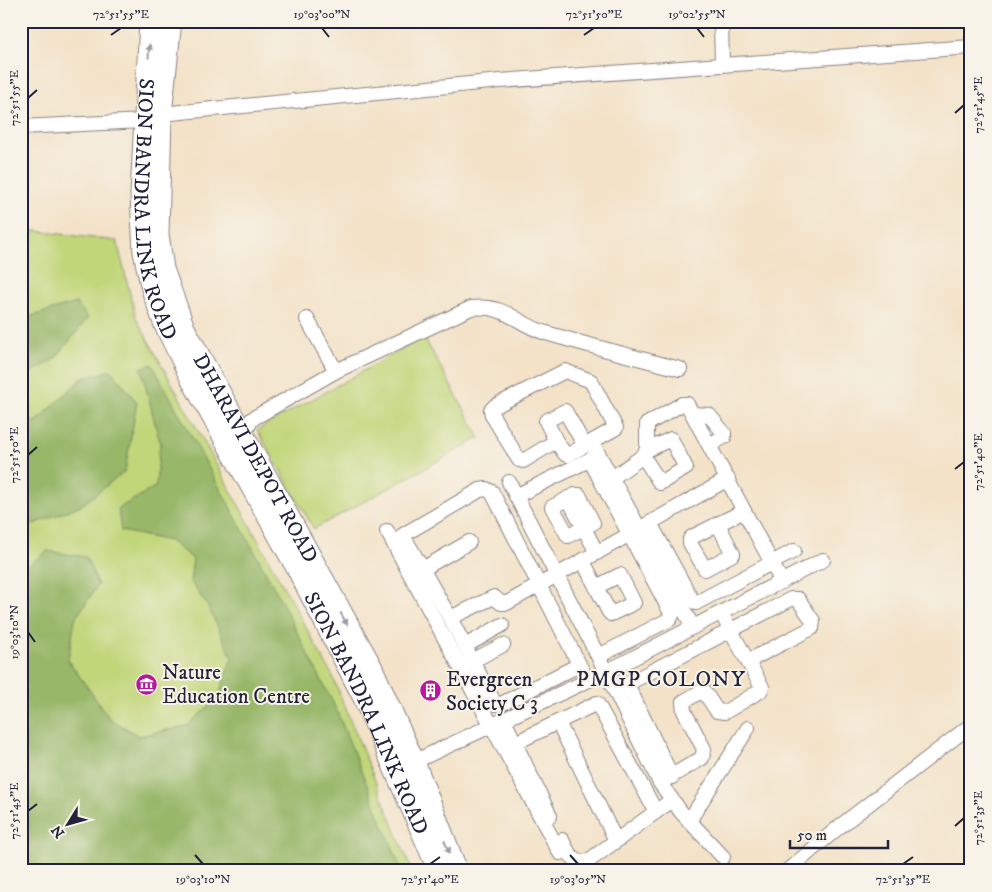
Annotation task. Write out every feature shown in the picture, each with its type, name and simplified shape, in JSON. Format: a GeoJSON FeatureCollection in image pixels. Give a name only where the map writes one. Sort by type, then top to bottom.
{"type":"FeatureCollection","features":[{"type":"Feature","properties":{"kind":"main road","name":"SION BANDRA LINK ROAD"},"geometry":{"type":"LineString","coordinates":[[150,21],[153,118]]}},
{"type":"Feature","properties":{"kind":"main road","name":"DHARAVI DEPOT ROAD"},"geometry":{"type":"LineString","coordinates":[[170,21],[153,118],[158,234],[163,269],[184,328],[237,441],[370,666],[405,766],[457,871]]}},
{"type":"Feature","properties":{"kind":"main road","name":"SION BANDRA LINK ROAD"},"geometry":{"type":"LineString","coordinates":[[405,766],[439,871]]}},
{"type":"Feature","properties":{"kind":"street"},"geometry":{"type":"LineString","coordinates":[[722,21],[722,65]]}},
{"type":"Feature","properties":{"kind":"street"},"geometry":{"type":"LineString","coordinates":[[21,127],[153,118],[500,82],[971,47]]}},
{"type":"Feature","properties":{"kind":"street"},"geometry":{"type":"LineString","coordinates":[[237,441],[252,419],[336,371],[472,308],[488,306],[505,312],[543,332],[680,369]]}},
{"type":"Feature","properties":{"kind":"street"},"geometry":{"type":"LineString","coordinates":[[307,319],[336,371]]}},
{"type":"Feature","properties":{"kind":"street"},"geometry":{"type":"LineString","coordinates":[[556,441],[523,461],[519,460],[492,415],[491,410],[495,406],[565,371],[591,381],[615,424],[614,431],[589,444],[566,455],[546,422],[565,411],[589,444],[624,511],[640,529],[694,627]]}},
{"type":"Feature","properties":{"kind":"street"},"geometry":{"type":"LineString","coordinates":[[612,478],[645,453],[646,430],[652,420],[682,404],[687,404],[782,582]]}},
{"type":"Feature","properties":{"kind":"street"},"geometry":{"type":"LineString","coordinates":[[595,457],[612,478],[624,511]]}},
{"type":"Feature","properties":{"kind":"street"},"geometry":{"type":"LineString","coordinates":[[516,496],[595,457]]}},
{"type":"Feature","properties":{"kind":"street"},"geometry":{"type":"LineString","coordinates":[[450,618],[494,597],[501,603],[507,603],[728,479]]}},
{"type":"Feature","properties":{"kind":"street"},"geometry":{"type":"LineString","coordinates":[[509,482],[606,672],[666,780]]}},
{"type":"Feature","properties":{"kind":"street"},"geometry":{"type":"LineString","coordinates":[[560,853],[498,723],[417,572],[404,534],[480,490],[486,489],[492,492],[588,681]]}},
{"type":"Feature","properties":{"kind":"street"},"geometry":{"type":"LineString","coordinates":[[584,529],[570,535],[564,533],[552,508],[568,498],[597,553]]}},
{"type":"Feature","properties":{"kind":"street"},"geometry":{"type":"LineString","coordinates":[[718,524],[744,511]]}},
{"type":"Feature","properties":{"kind":"street"},"geometry":{"type":"LineString","coordinates":[[387,531],[450,618],[464,646],[467,664],[492,701],[498,705],[580,665]]}},
{"type":"Feature","properties":{"kind":"street"},"geometry":{"type":"LineString","coordinates":[[417,572],[469,542]]}},
{"type":"Feature","properties":{"kind":"street"},"geometry":{"type":"LineString","coordinates":[[674,592],[696,603],[794,551]]}},
{"type":"Feature","properties":{"kind":"street"},"geometry":{"type":"LineString","coordinates":[[405,766],[588,681],[823,560]]}},
{"type":"Feature","properties":{"kind":"street"},"geometry":{"type":"LineString","coordinates":[[583,561],[596,587]]}},
{"type":"Feature","properties":{"kind":"street"},"geometry":{"type":"LineString","coordinates":[[599,656],[670,619],[674,592]]}},
{"type":"Feature","properties":{"kind":"street"},"geometry":{"type":"LineString","coordinates":[[723,858],[672,800],[666,780],[627,684],[730,628],[794,598],[799,600],[813,621],[812,628],[748,661]]}},
{"type":"Feature","properties":{"kind":"street"},"geometry":{"type":"LineString","coordinates":[[666,780],[702,758],[705,754],[704,748],[684,712],[683,702],[703,690],[717,711],[725,712],[760,691],[762,686],[720,613]]}},
{"type":"Feature","properties":{"kind":"street"},"geometry":{"type":"LineString","coordinates":[[464,646],[502,625]]}},
{"type":"Feature","properties":{"kind":"street"},"geometry":{"type":"LineString","coordinates":[[467,664],[503,645]]}},
{"type":"Feature","properties":{"kind":"street"},"geometry":{"type":"LineString","coordinates":[[515,743],[597,703],[656,812]]}},
{"type":"Feature","properties":{"kind":"street"},"geometry":{"type":"LineString","coordinates":[[558,722],[616,841]]}},
{"type":"Feature","properties":{"kind":"street"},"geometry":{"type":"LineString","coordinates":[[498,723],[515,743],[569,854],[579,862],[587,862],[672,800]]}},
{"type":"Feature","properties":{"kind":"street"},"geometry":{"type":"LineString","coordinates":[[787,871],[839,827],[971,726]]}},
{"type":"Feature","properties":{"kind":"street"},"geometry":{"type":"LineString","coordinates":[[689,821],[748,728]]}},
{"type":"Feature","properties":{"kind":"green space"},"geometry":{"type":"Polygon","coordinates":[[[21,229],[117,241],[136,318],[332,675],[412,871],[21,871],[21,229]]]}},
{"type":"Feature","properties":{"kind":"green space"},"geometry":{"type":"Polygon","coordinates":[[[76,303],[88,318],[54,360],[21,378],[21,319],[76,303]]]}},
{"type":"Feature","properties":{"kind":"green space"},"geometry":{"type":"Polygon","coordinates":[[[424,337],[480,438],[314,529],[257,430],[424,337]]]}},
{"type":"Feature","properties":{"kind":"green space"},"geometry":{"type":"Polygon","coordinates":[[[152,364],[277,593],[336,709],[402,871],[21,871],[21,571],[47,551],[86,557],[98,585],[75,619],[68,660],[110,719],[139,736],[187,726],[218,698],[232,657],[207,605],[190,581],[193,559],[170,541],[121,531],[118,509],[156,486],[160,443],[141,368],[152,364]]]}},
{"type":"Feature","properties":{"kind":"green space"},"geometry":{"type":"Polygon","coordinates":[[[111,370],[137,402],[125,471],[82,505],[21,529],[21,424],[37,421],[81,379],[111,370]]]}},
{"type":"Feature","properties":{"kind":"place","name":"Nature Education Centre"},"geometry":{"type":"Point","coordinates":[146,684]}},
{"type":"Feature","properties":{"kind":"place","name":"Evergreen Society C 3"},"geometry":{"type":"Point","coordinates":[430,691]}},
{"type":"Feature","properties":{"kind":"district","name":"PMGP COLONY"},"geometry":{"type":"Point","coordinates":[661,678]}}]}
